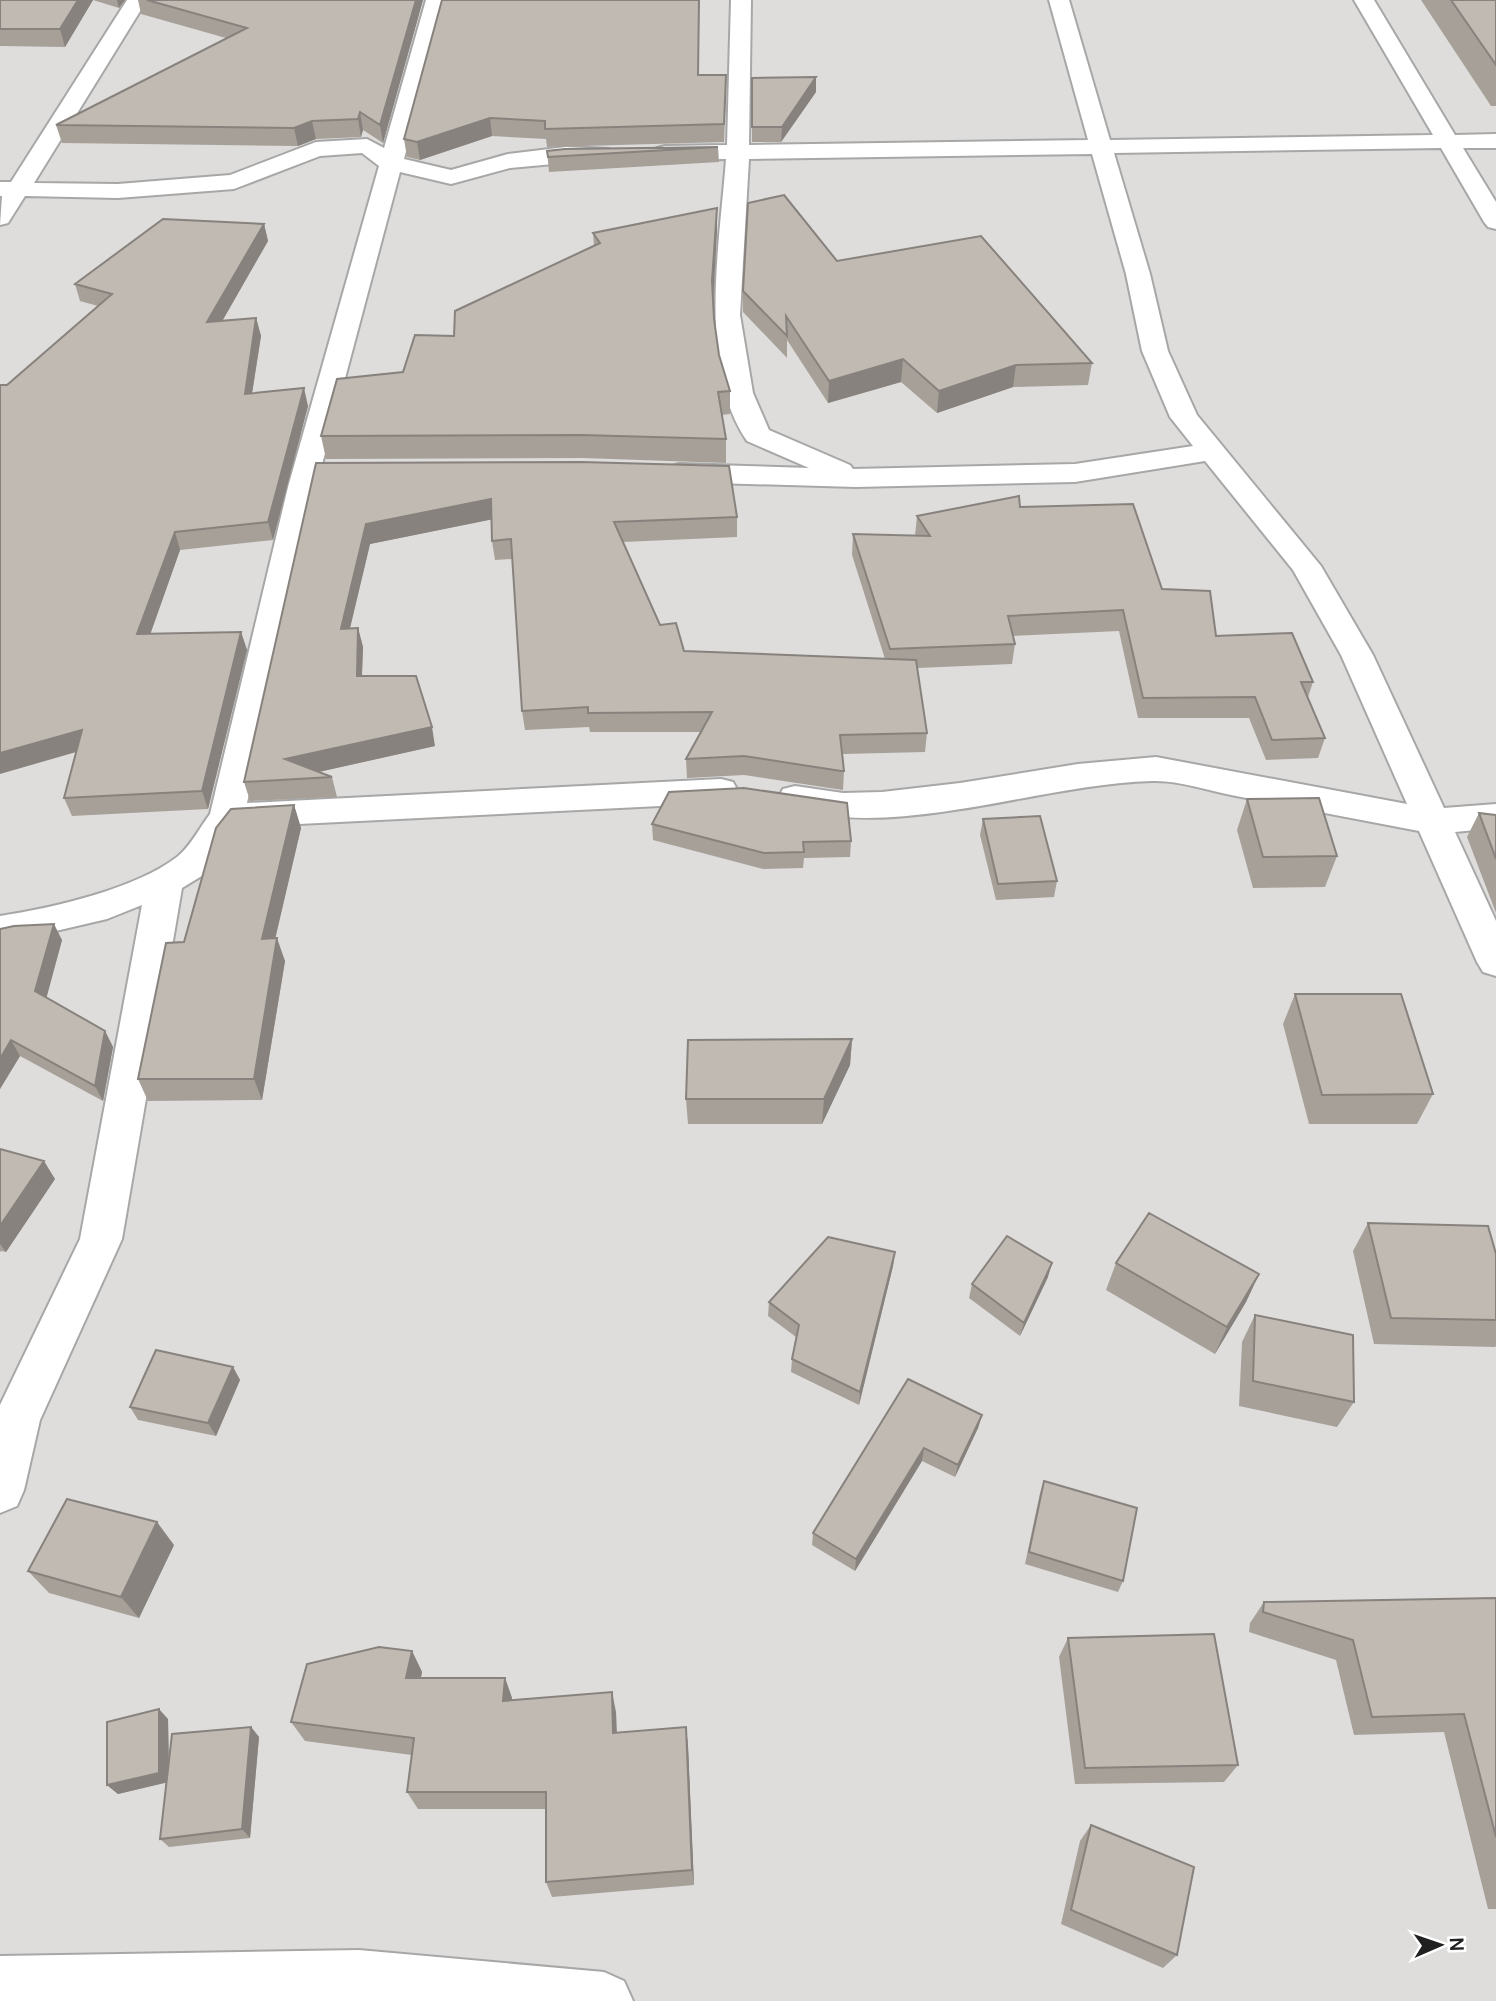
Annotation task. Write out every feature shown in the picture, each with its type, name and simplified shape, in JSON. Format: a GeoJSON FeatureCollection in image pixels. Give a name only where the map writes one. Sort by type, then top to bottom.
{"type":"FeatureCollection","features":[{"type":"Feature","properties":{"kind":"street"},"geometry":{"type":"LineString","coordinates":[[0,218],[9,189],[137,0]]}},
{"type":"Feature","properties":{"kind":"street"},"geometry":{"type":"LineString","coordinates":[[0,930],[107,905],[164,881],[192,865],[227,817],[320,470],[390,163],[436,0]]}},
{"type":"Feature","properties":{"kind":"street"},"geometry":{"type":"LineString","coordinates":[[741,0],[738,153],[727,315],[739,393],[757,435],[856,478]]}},
{"type":"Feature","properties":{"kind":"street"},"geometry":{"type":"LineString","coordinates":[[1059,0],[1138,274],[1155,351],[1184,417],[1306,566],[1357,655],[1496,962]]}},
{"type":"Feature","properties":{"kind":"street"},"geometry":{"type":"LineString","coordinates":[[1364,0],[1496,222]]}},
{"type":"Feature","properties":{"kind":"street"},"geometry":{"type":"LineString","coordinates":[[645,153],[1496,141]]}},
{"type":"Feature","properties":{"kind":"street"},"geometry":{"type":"LineString","coordinates":[[9,189],[118,191],[234,181],[316,149],[367,146],[390,163],[451,177],[508,161],[566,154],[619,153]]}},
{"type":"Feature","properties":{"kind":"street"},"geometry":{"type":"LineString","coordinates":[[648,472],[856,478],[1075,473],[1214,452]]}},
{"type":"Feature","properties":{"kind":"street"},"geometry":{"type":"LineString","coordinates":[[227,817],[723,791],[761,793],[840,805],[890,804],[1104,772],[1156,769],[1432,821],[1496,816]]}},
{"type":"Feature","properties":{"kind":"street"},"geometry":{"type":"LineString","coordinates":[[0,1490],[17,1419],[101,1240],[164,881]]}},
{"type":"Feature","properties":{"kind":"street"},"geometry":{"type":"LineString","coordinates":[[0,1984],[359,1978],[604,2001]]}},
{"type":"Feature","properties":{"kind":"shaded area"},"geometry":{"type":"Polygon","coordinates":[[[0,0],[1496,0],[1496,2001],[0,2001],[0,0]]]}},
{"type":"Feature","properties":{"kind":"building"},"geometry":{"type":"Polygon","coordinates":[[[0,0],[78,0],[60,29],[0,29],[0,0]]]}},
{"type":"Feature","properties":{"kind":"building"},"geometry":{"type":"Polygon","coordinates":[[[147,0],[416,0],[380,125],[360,112],[358,119],[312,121],[294,128],[56,125],[247,28],[147,0]]]}},
{"type":"Feature","properties":{"kind":"building"},"geometry":{"type":"Polygon","coordinates":[[[442,0],[699,0],[698,75],[726,75],[724,124],[545,129],[545,121],[490,118],[417,142],[404,139],[442,0]]]}},
{"type":"Feature","properties":{"kind":"building"},"geometry":{"type":"Polygon","coordinates":[[[1451,0],[1496,0],[1496,65],[1451,0]]]}},
{"type":"Feature","properties":{"kind":"building"},"geometry":{"type":"Polygon","coordinates":[[[816,77],[782,127],[752,127],[752,78],[816,77]]]}},
{"type":"Feature","properties":{"kind":"building"},"geometry":{"type":"Polygon","coordinates":[[[718,147],[548,157],[547,151],[565,149],[718,147]]]}},
{"type":"Feature","properties":{"kind":"building"},"geometry":{"type":"Polygon","coordinates":[[[784,195],[837,261],[981,236],[1092,363],[1016,365],[939,391],[903,359],[829,381],[786,316],[787,336],[743,291],[748,203],[784,195]]]}},
{"type":"Feature","properties":{"kind":"building"},"geometry":{"type":"Polygon","coordinates":[[[717,208],[712,281],[719,355],[730,391],[718,392],[726,439],[581,435],[321,436],[337,379],[403,372],[415,335],[454,336],[455,311],[600,243],[593,233],[717,208]]]}},
{"type":"Feature","properties":{"kind":"building"},"geometry":{"type":"Polygon","coordinates":[[[163,219],[264,224],[207,322],[256,318],[245,394],[304,388],[268,522],[175,532],[137,634],[241,632],[202,791],[64,798],[82,730],[0,753],[0,385],[7,385],[112,294],[75,284],[163,219]]]}},
{"type":"Feature","properties":{"kind":"building"},"geometry":{"type":"Polygon","coordinates":[[[581,462],[729,466],[737,517],[614,522],[660,625],[676,623],[684,651],[916,660],[927,733],[840,735],[844,771],[841,771],[744,756],[686,759],[712,712],[588,713],[588,707],[522,711],[511,539],[492,541],[491,499],[366,524],[341,629],[358,628],[357,676],[416,676],[432,727],[285,759],[332,777],[244,782],[316,463],[581,462]]]}},
{"type":"Feature","properties":{"kind":"building"},"geometry":{"type":"Polygon","coordinates":[[[1019,496],[1020,507],[1133,504],[1162,589],[1210,591],[1216,636],[1292,633],[1313,682],[1301,682],[1325,738],[1272,740],[1255,697],[1143,698],[1123,610],[1008,616],[1015,644],[890,649],[853,534],[930,536],[917,516],[1019,496]]]}},
{"type":"Feature","properties":{"kind":"building"},"geometry":{"type":"Polygon","coordinates":[[[744,788],[847,803],[851,841],[803,842],[804,852],[764,853],[652,824],[669,792],[744,788]]]}},
{"type":"Feature","properties":{"kind":"building"},"geometry":{"type":"Polygon","coordinates":[[[1319,798],[1337,856],[1263,857],[1247,799],[1319,798]]]}},
{"type":"Feature","properties":{"kind":"building"},"geometry":{"type":"Polygon","coordinates":[[[294,805],[262,939],[277,938],[254,1079],[138,1079],[166,943],[184,942],[216,828],[231,809],[294,805]]]}},
{"type":"Feature","properties":{"kind":"building"},"geometry":{"type":"Polygon","coordinates":[[[1479,813],[1496,815],[1496,859],[1479,813]]]}},
{"type":"Feature","properties":{"kind":"building"},"geometry":{"type":"Polygon","coordinates":[[[1040,816],[1057,881],[998,884],[983,819],[1040,816]]]}},
{"type":"Feature","properties":{"kind":"building"},"geometry":{"type":"Polygon","coordinates":[[[54,924],[35,991],[105,1031],[95,1086],[11,1040],[0,1059],[0,929],[54,924]]]}},
{"type":"Feature","properties":{"kind":"building"},"geometry":{"type":"Polygon","coordinates":[[[1295,994],[1401,994],[1433,1094],[1322,1095],[1295,994]]]}},
{"type":"Feature","properties":{"kind":"building"},"geometry":{"type":"Polygon","coordinates":[[[852,1039],[824,1099],[686,1099],[688,1040],[852,1039]]]}},
{"type":"Feature","properties":{"kind":"building"},"geometry":{"type":"Polygon","coordinates":[[[0,1149],[44,1161],[0,1226],[0,1149]]]}},
{"type":"Feature","properties":{"kind":"building"},"geometry":{"type":"Polygon","coordinates":[[[1149,1213],[1259,1274],[1227,1327],[1116,1263],[1149,1213]]]}},
{"type":"Feature","properties":{"kind":"building"},"geometry":{"type":"Polygon","coordinates":[[[1368,1223],[1488,1226],[1496,1254],[1496,1320],[1391,1318],[1368,1223]]]}},
{"type":"Feature","properties":{"kind":"building"},"geometry":{"type":"Polygon","coordinates":[[[1007,1236],[1052,1263],[1024,1323],[972,1284],[1007,1236]]]}},
{"type":"Feature","properties":{"kind":"building"},"geometry":{"type":"Polygon","coordinates":[[[828,1237],[895,1252],[860,1392],[792,1359],[799,1325],[769,1302],[828,1237]]]}},
{"type":"Feature","properties":{"kind":"building"},"geometry":{"type":"Polygon","coordinates":[[[1255,1315],[1353,1335],[1354,1402],[1253,1381],[1255,1315]]]}},
{"type":"Feature","properties":{"kind":"building"},"geometry":{"type":"Polygon","coordinates":[[[156,1350],[233,1367],[208,1423],[130,1407],[156,1350]]]}},
{"type":"Feature","properties":{"kind":"building"},"geometry":{"type":"Polygon","coordinates":[[[908,1379],[982,1415],[958,1465],[924,1448],[856,1559],[813,1533],[908,1379]]]}},
{"type":"Feature","properties":{"kind":"building"},"geometry":{"type":"Polygon","coordinates":[[[1044,1481],[1137,1508],[1123,1581],[1029,1552],[1044,1481]]]}},
{"type":"Feature","properties":{"kind":"building"},"geometry":{"type":"Polygon","coordinates":[[[67,1499],[157,1522],[121,1597],[28,1571],[67,1499]]]}},
{"type":"Feature","properties":{"kind":"building"},"geometry":{"type":"Polygon","coordinates":[[[1496,1598],[1496,1837],[1464,1714],[1372,1717],[1353,1640],[1263,1612],[1264,1602],[1496,1598]]]}},
{"type":"Feature","properties":{"kind":"building"},"geometry":{"type":"Polygon","coordinates":[[[1214,1634],[1238,1765],[1085,1768],[1068,1638],[1214,1634]]]}},
{"type":"Feature","properties":{"kind":"building"},"geometry":{"type":"Polygon","coordinates":[[[379,1647],[412,1651],[406,1678],[505,1678],[503,1701],[612,1692],[613,1733],[686,1727],[692,1870],[546,1882],[546,1792],[407,1792],[414,1738],[291,1722],[307,1664],[379,1647]]]}},
{"type":"Feature","properties":{"kind":"building"},"geometry":{"type":"Polygon","coordinates":[[[159,1709],[159,1773],[107,1785],[107,1722],[159,1709]]]}},
{"type":"Feature","properties":{"kind":"building"},"geometry":{"type":"Polygon","coordinates":[[[251,1727],[242,1829],[160,1839],[172,1734],[251,1727]]]}},
{"type":"Feature","properties":{"kind":"building"},"geometry":{"type":"Polygon","coordinates":[[[1091,1825],[1194,1867],[1177,1955],[1071,1910],[1091,1825]]]}}]}
